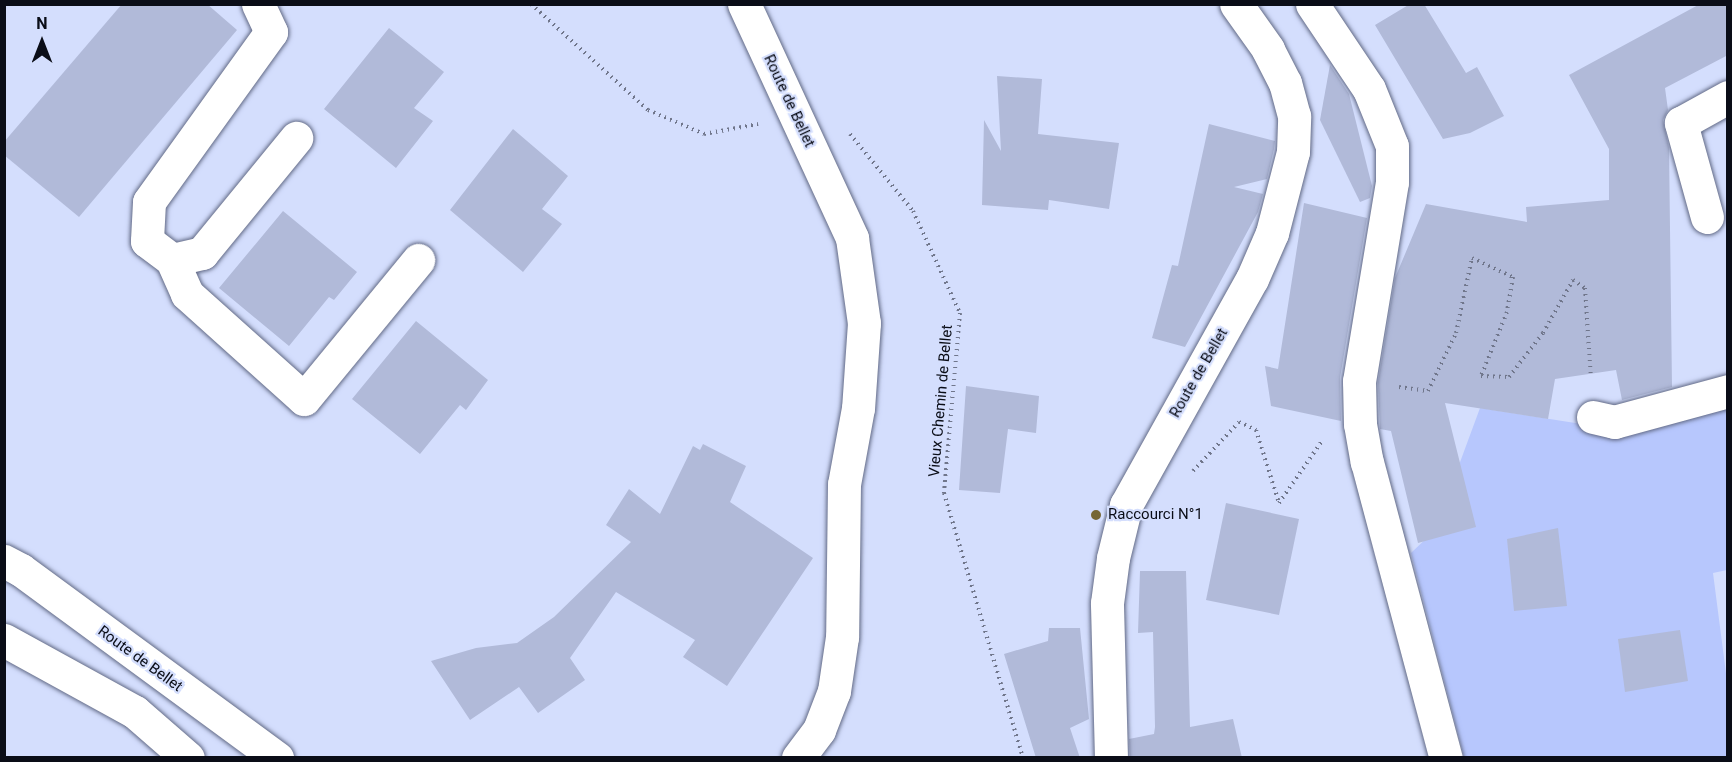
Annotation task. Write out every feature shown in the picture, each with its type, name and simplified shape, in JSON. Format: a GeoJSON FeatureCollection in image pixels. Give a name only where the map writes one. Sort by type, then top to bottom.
{"type":"FeatureCollection","features":[{"type":"Feature","properties":{"kind":"street"},"geometry":{"type":"LineString","coordinates":[[258,4],[271,32],[149,202],[147,241],[172,260],[187,294],[304,399],[418,260]]}},
{"type":"Feature","properties":{"kind":"street","name":"Route de Bellet"},"geometry":{"type":"LineString","coordinates":[[744,4],[852,238],[864,323],[858,408],[844,484],[842,637],[834,691],[819,730],[798,758]]}},
{"type":"Feature","properties":{"kind":"street","name":"Route de Bellet"},"geometry":{"type":"LineString","coordinates":[[1111,758],[1107,603],[1113,558],[1126,506],[1252,279],[1272,232],[1293,152],[1294,116],[1285,83],[1268,49],[1236,4]]}},
{"type":"Feature","properties":{"kind":"street"},"geometry":{"type":"LineString","coordinates":[[1312,4],[1369,89],[1392,146],[1392,183],[1359,381],[1367,462],[1446,758]]}},
{"type":"Feature","properties":{"kind":"street"},"geometry":{"type":"LineString","coordinates":[[1707,217],[1681,123],[1728,97]]}},
{"type":"Feature","properties":{"kind":"street"},"geometry":{"type":"LineString","coordinates":[[172,260],[202,253],[296,138]]}},
{"type":"Feature","properties":{"kind":"street"},"geometry":{"type":"LineString","coordinates":[[1593,417],[1614,422],[1728,391]]}},
{"type":"Feature","properties":{"kind":"street","name":"Route de Bellet"},"geometry":{"type":"LineString","coordinates":[[4,561],[277,758]]}},
{"type":"Feature","properties":{"kind":"street"},"geometry":{"type":"LineString","coordinates":[[4,640],[135,711],[188,758]]}},
{"type":"Feature","properties":{"kind":"path"},"geometry":{"type":"LineString","coordinates":[[531,4],[648,110],[704,134],[767,121],[785,93]]}},
{"type":"Feature","properties":{"kind":"path","name":"Vieux Chemin de Bellet"},"geometry":{"type":"LineString","coordinates":[[846,129],[914,211],[960,313],[944,493],[1023,758]]}},
{"type":"Feature","properties":{"kind":"path"},"geometry":{"type":"LineString","coordinates":[[1359,381],[1428,392],[1456,333],[1472,258],[1513,277],[1507,312],[1481,376],[1509,377],[1543,333],[1573,280],[1585,288],[1593,417]]}},
{"type":"Feature","properties":{"kind":"path"},"geometry":{"type":"LineString","coordinates":[[1192,473],[1239,422],[1256,430],[1279,502],[1326,436],[1327,446]]}},
{"type":"Feature","properties":{"kind":"shaded area"},"geometry":{"type":"Polygon","coordinates":[[[1727,401],[1727,570],[1713,573],[1727,681],[1727,757],[1464,757],[1411,553],[1435,530],[1480,408],[1601,427],[1727,401]]]}},
{"type":"Feature","properties":{"kind":"building"},"geometry":{"type":"Polygon","coordinates":[[[122,4],[207,4],[237,30],[79,217],[4,155],[4,142],[122,4]]]}},
{"type":"Feature","properties":{"kind":"building"},"geometry":{"type":"Polygon","coordinates":[[[1410,4],[1424,4],[1466,73],[1477,67],[1504,116],[1470,133],[1443,139],[1375,25],[1410,4]]]}},
{"type":"Feature","properties":{"kind":"building"},"geometry":{"type":"Polygon","coordinates":[[[1700,4],[1728,4],[1728,55],[1665,88],[1668,110],[1663,120],[1669,148],[1672,387],[1622,400],[1616,370],[1555,379],[1548,419],[1445,403],[1476,527],[1418,543],[1391,431],[1380,429],[1378,382],[1395,278],[1426,204],[1527,222],[1526,207],[1609,200],[1609,149],[1569,75],[1700,4]]]}},
{"type":"Feature","properties":{"kind":"building"},"geometry":{"type":"Polygon","coordinates":[[[389,28],[444,72],[414,108],[433,121],[396,168],[324,109],[389,28]]]}},
{"type":"Feature","properties":{"kind":"building"},"geometry":{"type":"Polygon","coordinates":[[[1330,65],[1349,94],[1372,186],[1370,198],[1360,202],[1320,120],[1330,65]]]}},
{"type":"Feature","properties":{"kind":"building"},"geometry":{"type":"Polygon","coordinates":[[[997,76],[1042,79],[1038,134],[1119,143],[1109,209],[1049,200],[1048,210],[982,205],[984,120],[1001,151],[997,76]]]}},
{"type":"Feature","properties":{"kind":"building"},"geometry":{"type":"Polygon","coordinates":[[[1209,124],[1275,141],[1267,179],[1234,187],[1263,194],[1258,212],[1185,347],[1152,338],[1172,265],[1178,266],[1209,124]]]}},
{"type":"Feature","properties":{"kind":"building"},"geometry":{"type":"Polygon","coordinates":[[[513,129],[568,176],[542,209],[562,224],[523,272],[450,210],[513,129]]]}},
{"type":"Feature","properties":{"kind":"building"},"geometry":{"type":"Polygon","coordinates":[[[1304,203],[1367,218],[1340,378],[1341,421],[1271,406],[1265,366],[1278,369],[1304,203]]]}},
{"type":"Feature","properties":{"kind":"building"},"geometry":{"type":"Polygon","coordinates":[[[283,211],[357,272],[334,300],[329,297],[289,346],[219,288],[283,211]]]}},
{"type":"Feature","properties":{"kind":"building"},"geometry":{"type":"Polygon","coordinates":[[[416,321],[488,380],[466,410],[460,405],[420,454],[352,399],[416,321]]]}},
{"type":"Feature","properties":{"kind":"building"},"geometry":{"type":"Polygon","coordinates":[[[966,386],[1039,396],[1036,433],[1008,429],[1000,493],[959,490],[966,386]]]}},
{"type":"Feature","properties":{"kind":"building"},"geometry":{"type":"Polygon","coordinates":[[[703,444],[746,466],[730,502],[813,558],[727,686],[683,657],[695,640],[616,592],[570,658],[585,680],[538,713],[519,687],[470,720],[431,661],[476,648],[517,643],[554,617],[631,542],[606,525],[629,489],[660,514],[693,446],[700,450],[703,444]]]}},
{"type":"Feature","properties":{"kind":"building"},"geometry":{"type":"Polygon","coordinates":[[[1226,503],[1299,519],[1279,615],[1206,600],[1226,503]]]}},
{"type":"Feature","properties":{"kind":"building"},"geometry":{"type":"Polygon","coordinates":[[[1558,528],[1567,606],[1514,611],[1507,539],[1558,528]]]}},
{"type":"Feature","properties":{"kind":"building"},"geometry":{"type":"Polygon","coordinates":[[[1140,571],[1186,571],[1190,727],[1233,719],[1242,758],[1130,758],[1129,739],[1154,734],[1155,727],[1153,632],[1138,633],[1140,571]]]}},
{"type":"Feature","properties":{"kind":"building"},"geometry":{"type":"Polygon","coordinates":[[[1049,628],[1080,628],[1089,719],[1070,728],[1080,758],[1036,758],[1004,654],[1048,641],[1049,628]]]}},
{"type":"Feature","properties":{"kind":"building"},"geometry":{"type":"Polygon","coordinates":[[[1680,630],[1688,681],[1625,692],[1618,639],[1680,630]]]}},
{"type":"Feature","properties":{"kind":"place","name":"Raccourci N°1"},"geometry":{"type":"Point","coordinates":[1096,515]}}]}
